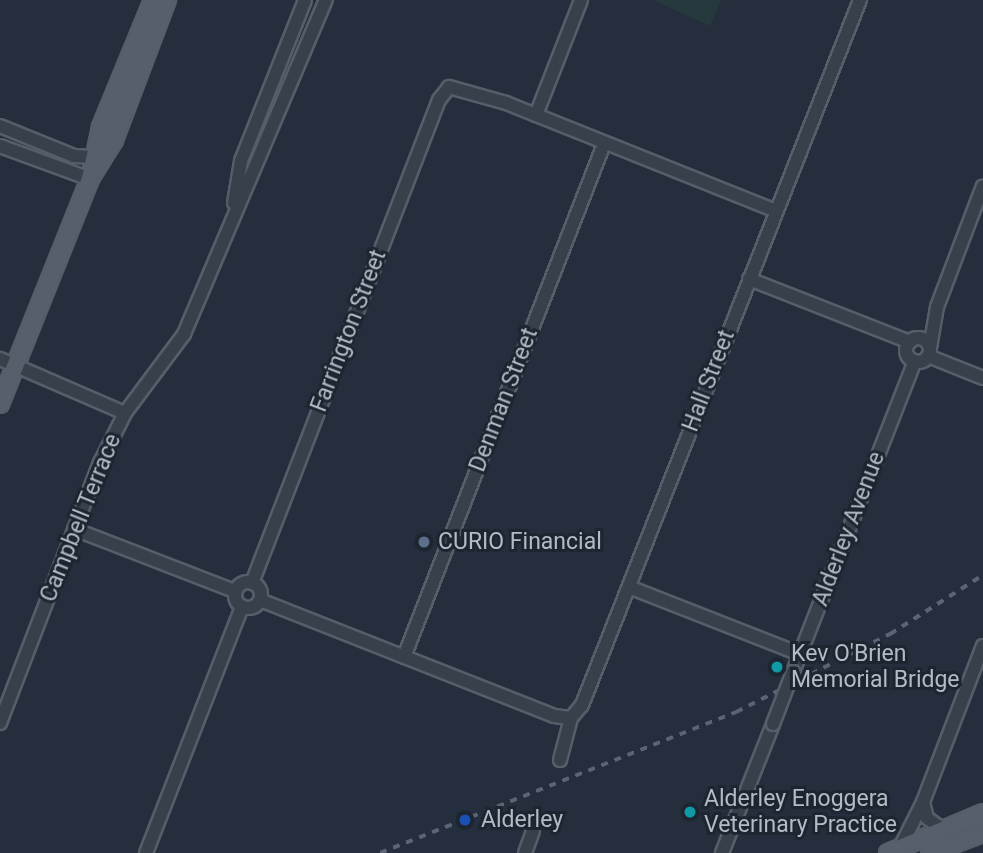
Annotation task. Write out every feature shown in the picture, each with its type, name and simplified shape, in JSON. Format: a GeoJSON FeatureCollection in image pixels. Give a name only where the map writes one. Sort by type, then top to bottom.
{"type":"FeatureCollection","features":[{"type":"Feature","properties":{"kind":"main road"},"geometry":{"type":"LineString","coordinates":[[90,179],[93,157],[153,0]]}},
{"type":"Feature","properties":{"kind":"main road"},"geometry":{"type":"LineString","coordinates":[[0,404],[7,362],[90,179],[117,134],[167,0]]}},
{"type":"Feature","properties":{"kind":"main road"},"geometry":{"type":"LineString","coordinates":[[892,851],[941,828],[983,813]]}},
{"type":"Feature","properties":{"kind":"main road"},"geometry":{"type":"LineString","coordinates":[[930,853],[959,847],[983,833]]}},
{"type":"Feature","properties":{"kind":"street","name":"Campbell Terrace"},"geometry":{"type":"LineString","coordinates":[[233,210],[241,161],[305,0]]}},
{"type":"Feature","properties":{"kind":"street","name":"Campbell Terrace"},"geometry":{"type":"LineString","coordinates":[[0,723],[74,528],[125,413],[184,334],[233,210],[326,0]]}},
{"type":"Feature","properties":{"kind":"street"},"geometry":{"type":"LineString","coordinates":[[581,0],[536,115],[776,211]]}},
{"type":"Feature","properties":{"kind":"street","name":"Hall Street"},"geometry":{"type":"LineString","coordinates":[[559,761],[571,718],[582,705],[860,0]]}},
{"type":"Feature","properties":{"kind":"street","name":"Farrington Street"},"geometry":{"type":"LineString","coordinates":[[252,583],[439,100],[453,86],[536,115]]}},
{"type":"Feature","properties":{"kind":"street"},"geometry":{"type":"LineString","coordinates":[[0,126],[74,156],[93,157]]}},
{"type":"Feature","properties":{"kind":"street","name":"Denman Street"},"geometry":{"type":"LineString","coordinates":[[404,657],[604,144]]}},
{"type":"Feature","properties":{"kind":"street"},"geometry":{"type":"LineString","coordinates":[[0,146],[90,179]]}},
{"type":"Feature","properties":{"kind":"street"},"geometry":{"type":"LineString","coordinates":[[937,307],[911,341],[907,355],[915,361],[929,352],[937,307],[983,186]]}},
{"type":"Feature","properties":{"kind":"street"},"geometry":{"type":"LineString","coordinates":[[750,279],[911,341],[924,340],[929,352],[983,378]]}},
{"type":"Feature","properties":{"kind":"street","name":"Alderley Avenue"},"geometry":{"type":"LineString","coordinates":[[722,853],[915,361]]}},
{"type":"Feature","properties":{"kind":"street"},"geometry":{"type":"LineString","coordinates":[[7,362],[125,413]]}},
{"type":"Feature","properties":{"kind":"street"},"geometry":{"type":"LineString","coordinates":[[74,528],[235,591]]}},
{"type":"Feature","properties":{"kind":"street"},"geometry":{"type":"LineString","coordinates":[[242,583],[252,583],[260,590],[260,600],[253,608],[242,607],[235,601],[235,591],[242,583]]}},
{"type":"Feature","properties":{"kind":"street"},"geometry":{"type":"LineString","coordinates":[[629,587],[800,654]]}},
{"type":"Feature","properties":{"kind":"street"},"geometry":{"type":"LineString","coordinates":[[260,600],[554,716],[571,718]]}},
{"type":"Feature","properties":{"kind":"street"},"geometry":{"type":"LineString","coordinates":[[146,853],[242,607]]}},
{"type":"Feature","properties":{"kind":"street"},"geometry":{"type":"LineString","coordinates":[[892,851],[923,802],[983,646]]}},
{"type":"Feature","properties":{"kind":"street"},"geometry":{"type":"LineString","coordinates":[[923,802],[927,818],[941,828]]}},
{"type":"Feature","properties":{"kind":"street"},"geometry":{"type":"LineString","coordinates":[[525,853],[533,831]]}},
{"type":"Feature","properties":{"kind":"green space"},"geometry":{"type":"Polygon","coordinates":[[[653,0],[721,0],[710,26],[653,0]]]}},
{"type":"Feature","properties":{"kind":"railway"},"geometry":{"type":"LineString","coordinates":[[380,853],[736,712],[890,634],[983,575]]}},
{"type":"Feature","properties":{"kind":"place","name":"CURIO Financial"},"geometry":{"type":"Point","coordinates":[424,542]}},
{"type":"Feature","properties":{"kind":"place","name":"Kev O'Brien Memorial Bridge"},"geometry":{"type":"Point","coordinates":[777,667]}},
{"type":"Feature","properties":{"kind":"place","name":"Alderley Enoggera Veterinary Practice"},"geometry":{"type":"Point","coordinates":[690,812]}},
{"type":"Feature","properties":{"kind":"place","name":"Alderley"},"geometry":{"type":"Point","coordinates":[465,820]}}]}
